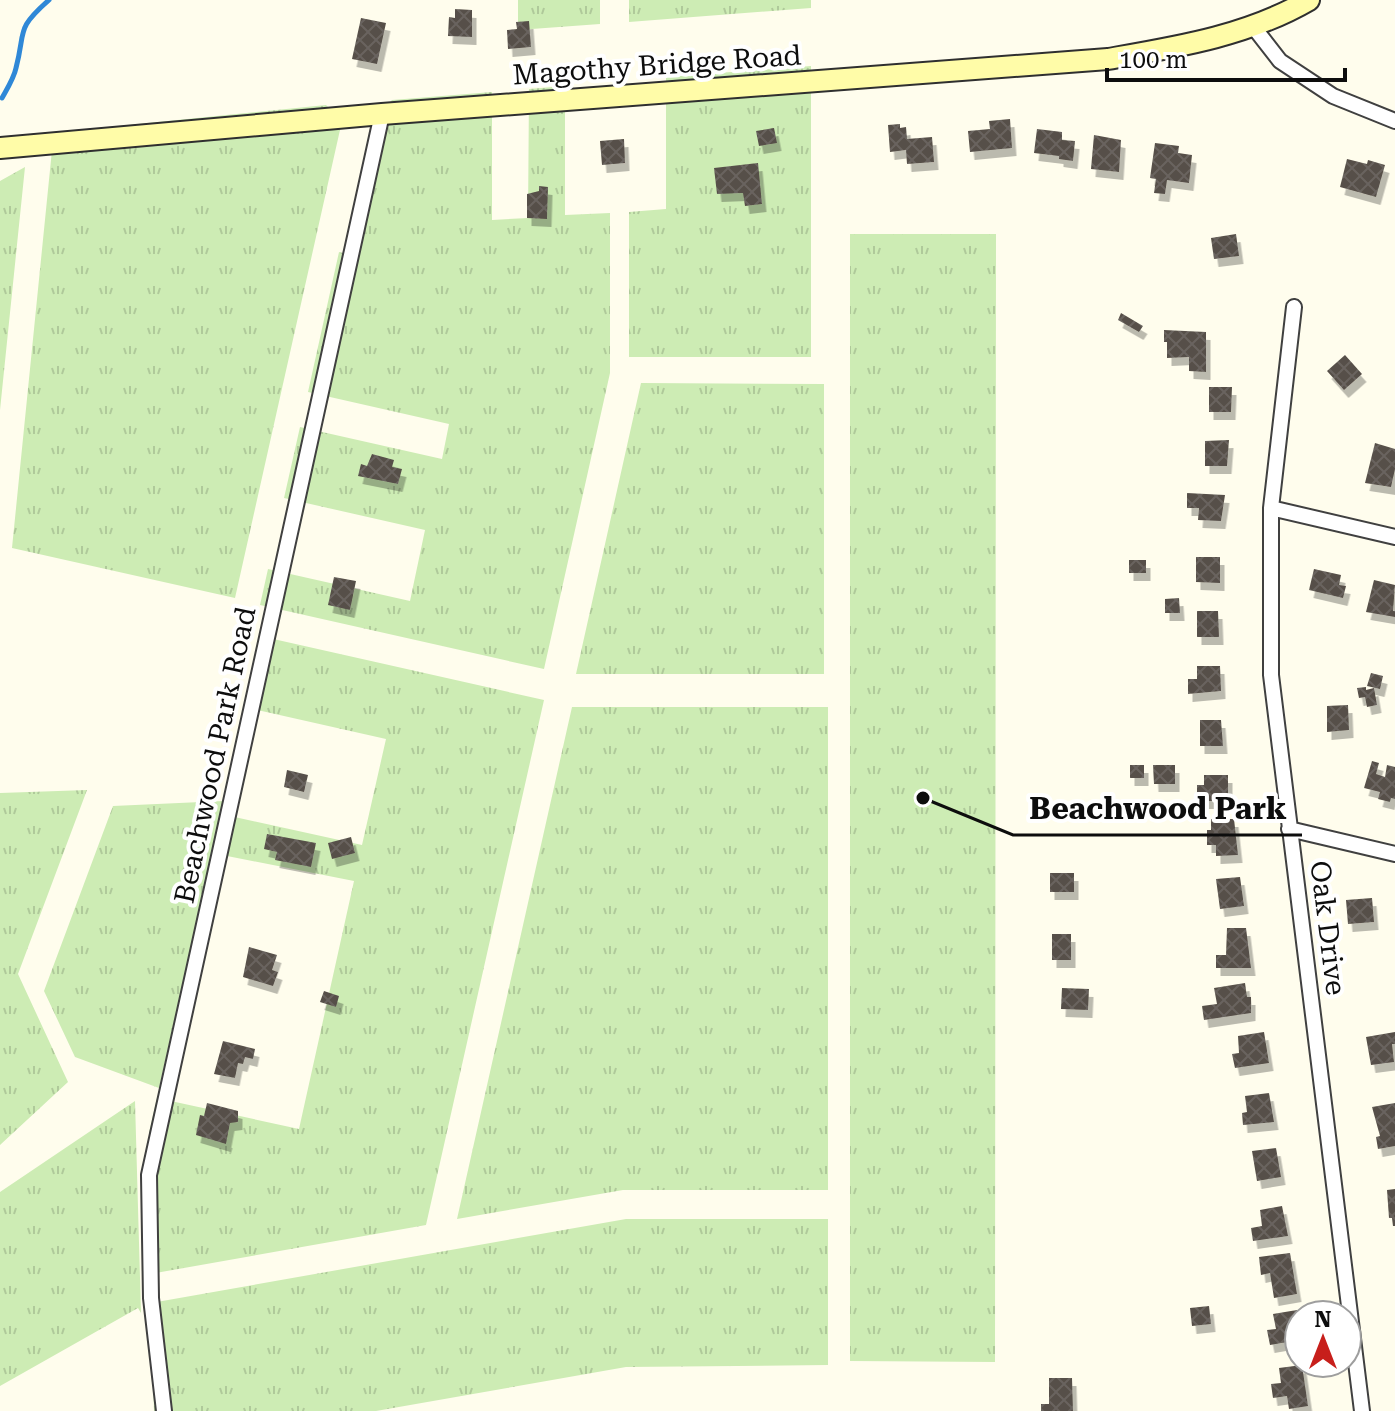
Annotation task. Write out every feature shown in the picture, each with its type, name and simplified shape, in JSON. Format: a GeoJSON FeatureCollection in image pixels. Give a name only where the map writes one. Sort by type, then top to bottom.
{"type":"FeatureCollection","features":[{"type":"Feature","properties":{"kind":"main road","name":"Magothy Bridge Road"},"geometry":{"type":"LineString","coordinates":[[0,148],[382,114],[1108,59],[1201,42],[1252,25],[1309,0]]}},
{"type":"Feature","properties":{"kind":"street"},"geometry":{"type":"LineString","coordinates":[[1252,25],[1280,61],[1333,96],[1395,121]]}},
{"type":"Feature","properties":{"kind":"street","name":"Beachwood Park Road"},"geometry":{"type":"LineString","coordinates":[[164,1411],[151,1298],[149,1175],[382,114]]}},
{"type":"Feature","properties":{"kind":"street","name":"Oak Drive"},"geometry":{"type":"LineString","coordinates":[[1294,307],[1271,508],[1271,675],[1362,1411]]}},
{"type":"Feature","properties":{"kind":"street"},"geometry":{"type":"LineString","coordinates":[[1271,508],[1395,537]]}},
{"type":"Feature","properties":{"kind":"street"},"geometry":{"type":"LineString","coordinates":[[1289,829],[1395,854]]}},
{"type":"Feature","properties":{"kind":"green space"},"geometry":{"type":"Polygon","coordinates":[[[518,0],[600,0],[600,24],[518,30],[518,0]]]}},
{"type":"Feature","properties":{"kind":"green space"},"geometry":{"type":"Polygon","coordinates":[[[629,0],[811,0],[811,8],[629,22],[629,0]]]}},
{"type":"Feature","properties":{"kind":"green space"},"geometry":{"type":"Polygon","coordinates":[[[811,66],[811,357],[629,357],[629,212],[666,209],[666,77],[811,66]]]}},
{"type":"Feature","properties":{"kind":"green space"},"geometry":{"type":"Polygon","coordinates":[[[565,86],[565,215],[610,213],[610,373],[544,669],[260,605],[268,569],[410,601],[425,530],[284,498],[300,427],[442,459],[449,424],[308,392],[339,252],[348,254],[378,115],[392,100],[492,92],[492,220],[528,218],[529,89],[565,86]]]}},
{"type":"Feature","properties":{"kind":"green space"},"geometry":{"type":"Polygon","coordinates":[[[326,105],[342,121],[235,598],[12,548],[52,150],[89,129],[326,105]]]}},
{"type":"Feature","properties":{"kind":"green space"},"geometry":{"type":"Polygon","coordinates":[[[25,167],[0,410],[0,181],[25,167]]]}},
{"type":"Feature","properties":{"kind":"green space"},"geometry":{"type":"Polygon","coordinates":[[[850,234],[996,234],[995,1362],[850,1361],[850,234]]]}},
{"type":"Feature","properties":{"kind":"green space"},"geometry":{"type":"Polygon","coordinates":[[[641,383],[824,384],[824,674],[576,674],[641,383]]]}},
{"type":"Feature","properties":{"kind":"green space"},"geometry":{"type":"Polygon","coordinates":[[[260,636],[544,700],[426,1225],[150,1274],[149,1133],[157,1098],[299,1129],[354,881],[212,853],[159,1088],[75,1057],[44,991],[113,806],[223,801],[221,814],[362,845],[386,739],[244,707],[260,636]]]}},
{"type":"Feature","properties":{"kind":"green space"},"geometry":{"type":"Polygon","coordinates":[[[572,707],[828,707],[828,1190],[623,1190],[457,1219],[572,707]]]}},
{"type":"Feature","properties":{"kind":"green space"},"geometry":{"type":"Polygon","coordinates":[[[87,790],[18,974],[68,1082],[0,1145],[0,793],[87,790]]]}},
{"type":"Feature","properties":{"kind":"green space"},"geometry":{"type":"Polygon","coordinates":[[[135,1101],[141,1313],[138,1308],[0,1386],[0,1192],[135,1101]]]}},
{"type":"Feature","properties":{"kind":"green space"},"geometry":{"type":"Polygon","coordinates":[[[626,1219],[828,1219],[828,1365],[626,1367],[376,1411],[154,1411],[151,1303],[626,1219]]]}},
{"type":"Feature","properties":{"kind":"building"},"geometry":{"type":"Polygon","coordinates":[[[455,9],[472,10],[472,37],[448,36],[449,17],[455,18],[455,9]]]}},
{"type":"Feature","properties":{"kind":"building"},"geometry":{"type":"Polygon","coordinates":[[[361,18],[386,23],[377,64],[352,59],[361,18]]]}},
{"type":"Feature","properties":{"kind":"building"},"geometry":{"type":"Polygon","coordinates":[[[529,21],[531,47],[508,49],[507,30],[517,29],[516,22],[529,21]]]}},
{"type":"Feature","properties":{"kind":"building"},"geometry":{"type":"Polygon","coordinates":[[[1010,119],[1012,148],[970,152],[968,131],[990,129],[989,121],[1010,119]]]}},
{"type":"Feature","properties":{"kind":"building"},"geometry":{"type":"Polygon","coordinates":[[[900,124],[900,128],[906,127],[907,139],[932,137],[934,162],[907,164],[906,150],[890,152],[888,125],[900,124]]]}},
{"type":"Feature","properties":{"kind":"building"},"geometry":{"type":"Polygon","coordinates":[[[774,128],[777,143],[759,146],[756,131],[774,128]]]}},
{"type":"Feature","properties":{"kind":"building"},"geometry":{"type":"Polygon","coordinates":[[[1037,129],[1062,132],[1062,140],[1075,141],[1073,161],[1034,153],[1037,129]]]}},
{"type":"Feature","properties":{"kind":"building"},"geometry":{"type":"Polygon","coordinates":[[[1094,135],[1121,140],[1119,172],[1091,169],[1094,135]]]}},
{"type":"Feature","properties":{"kind":"building"},"geometry":{"type":"Polygon","coordinates":[[[624,139],[625,163],[602,165],[600,141],[624,139]]]}},
{"type":"Feature","properties":{"kind":"building"},"geometry":{"type":"Polygon","coordinates":[[[1155,143],[1179,146],[1178,153],[1192,155],[1189,183],[1167,180],[1165,194],[1154,193],[1156,179],[1150,178],[1155,143]]]}},
{"type":"Feature","properties":{"kind":"building"},"geometry":{"type":"Polygon","coordinates":[[[1347,159],[1385,165],[1376,197],[1340,187],[1347,159]]]}},
{"type":"Feature","properties":{"kind":"building"},"geometry":{"type":"Polygon","coordinates":[[[758,163],[762,204],[745,206],[743,193],[717,194],[714,168],[758,163]]]}},
{"type":"Feature","properties":{"kind":"building"},"geometry":{"type":"Polygon","coordinates":[[[539,186],[548,187],[547,219],[527,218],[527,194],[539,191],[539,186]]]}},
{"type":"Feature","properties":{"kind":"building"},"geometry":{"type":"Polygon","coordinates":[[[1236,234],[1239,256],[1214,259],[1211,238],[1236,234]]]}},
{"type":"Feature","properties":{"kind":"building"},"geometry":{"type":"Polygon","coordinates":[[[1121,313],[1143,326],[1139,332],[1118,320],[1121,313]]]}},
{"type":"Feature","properties":{"kind":"building"},"geometry":{"type":"Polygon","coordinates":[[[1164,330],[1206,332],[1206,372],[1189,371],[1189,357],[1167,358],[1164,330]]]}},
{"type":"Feature","properties":{"kind":"building"},"geometry":{"type":"Polygon","coordinates":[[[1345,355],[1362,374],[1344,390],[1327,371],[1345,355]]]}},
{"type":"Feature","properties":{"kind":"building"},"geometry":{"type":"Polygon","coordinates":[[[1209,387],[1232,387],[1231,412],[1209,412],[1209,387]]]}},
{"type":"Feature","properties":{"kind":"building"},"geometry":{"type":"Polygon","coordinates":[[[1229,440],[1227,466],[1205,466],[1205,441],[1229,440]]]}},
{"type":"Feature","properties":{"kind":"building"},"geometry":{"type":"Polygon","coordinates":[[[1375,443],[1395,449],[1391,487],[1365,483],[1375,443]]]}},
{"type":"Feature","properties":{"kind":"building"},"geometry":{"type":"Polygon","coordinates":[[[372,454],[394,460],[392,467],[402,469],[398,484],[358,476],[361,464],[367,466],[372,454]]]}},
{"type":"Feature","properties":{"kind":"building"},"geometry":{"type":"Polygon","coordinates":[[[1187,493],[1225,495],[1221,521],[1198,520],[1199,508],[1187,508],[1187,493]]]}},
{"type":"Feature","properties":{"kind":"building"},"geometry":{"type":"Polygon","coordinates":[[[1196,557],[1220,557],[1220,583],[1196,582],[1196,557]]]}},
{"type":"Feature","properties":{"kind":"building"},"geometry":{"type":"Polygon","coordinates":[[[1129,560],[1146,560],[1146,573],[1129,573],[1129,560]]]}},
{"type":"Feature","properties":{"kind":"building"},"geometry":{"type":"Polygon","coordinates":[[[1314,569],[1341,575],[1339,585],[1346,586],[1343,598],[1309,590],[1314,569]]]}},
{"type":"Feature","properties":{"kind":"building"},"geometry":{"type":"Polygon","coordinates":[[[334,577],[356,581],[350,610],[328,605],[334,577]]]}},
{"type":"Feature","properties":{"kind":"building"},"geometry":{"type":"Polygon","coordinates":[[[1374,580],[1395,585],[1395,617],[1366,612],[1374,580]]]}},
{"type":"Feature","properties":{"kind":"building"},"geometry":{"type":"Polygon","coordinates":[[[1179,598],[1180,613],[1165,613],[1165,599],[1179,598]]]}},
{"type":"Feature","properties":{"kind":"building"},"geometry":{"type":"Polygon","coordinates":[[[1197,611],[1218,611],[1219,637],[1197,637],[1197,611]]]}},
{"type":"Feature","properties":{"kind":"building"},"geometry":{"type":"Polygon","coordinates":[[[1197,666],[1220,666],[1221,691],[1188,694],[1188,679],[1197,679],[1197,666]]]}},
{"type":"Feature","properties":{"kind":"building"},"geometry":{"type":"Polygon","coordinates":[[[1371,673],[1383,676],[1380,689],[1367,686],[1371,673]]]}},
{"type":"Feature","properties":{"kind":"building"},"geometry":{"type":"Polygon","coordinates":[[[1366,687],[1366,690],[1374,688],[1377,705],[1367,707],[1365,697],[1359,698],[1357,688],[1366,687]]]}},
{"type":"Feature","properties":{"kind":"building"},"geometry":{"type":"Polygon","coordinates":[[[1348,705],[1349,730],[1327,732],[1327,706],[1348,705]]]}},
{"type":"Feature","properties":{"kind":"building"},"geometry":{"type":"Polygon","coordinates":[[[1200,720],[1221,720],[1223,746],[1200,746],[1200,720]]]}},
{"type":"Feature","properties":{"kind":"building"},"geometry":{"type":"Polygon","coordinates":[[[1372,761],[1379,763],[1376,774],[1385,777],[1387,765],[1395,767],[1395,799],[1391,798],[1390,802],[1378,799],[1380,792],[1364,788],[1372,761]]]}},
{"type":"Feature","properties":{"kind":"building"},"geometry":{"type":"Polygon","coordinates":[[[1130,765],[1144,765],[1144,778],[1130,778],[1130,765]]]}},
{"type":"Feature","properties":{"kind":"building"},"geometry":{"type":"Polygon","coordinates":[[[1153,765],[1175,765],[1175,784],[1154,784],[1153,765]]]}},
{"type":"Feature","properties":{"kind":"building"},"geometry":{"type":"Polygon","coordinates":[[[287,770],[308,775],[304,792],[284,787],[287,770]]]}},
{"type":"Feature","properties":{"kind":"building"},"geometry":{"type":"Polygon","coordinates":[[[1204,775],[1228,775],[1228,801],[1197,801],[1197,785],[1204,785],[1204,775]]]}},
{"type":"Feature","properties":{"kind":"building"},"geometry":{"type":"Polygon","coordinates":[[[1211,819],[1234,819],[1238,855],[1216,856],[1216,845],[1207,845],[1211,819]]]}},
{"type":"Feature","properties":{"kind":"building"},"geometry":{"type":"Polygon","coordinates":[[[267,834],[316,843],[311,867],[275,860],[277,852],[264,849],[267,834]]]}},
{"type":"Feature","properties":{"kind":"building"},"geometry":{"type":"Polygon","coordinates":[[[351,837],[355,853],[332,859],[328,843],[351,837]]]}},
{"type":"Feature","properties":{"kind":"building"},"geometry":{"type":"Polygon","coordinates":[[[1050,873],[1074,873],[1074,892],[1050,892],[1050,873]]]}},
{"type":"Feature","properties":{"kind":"building"},"geometry":{"type":"Polygon","coordinates":[[[1240,877],[1244,906],[1220,909],[1216,879],[1240,877]]]}},
{"type":"Feature","properties":{"kind":"building"},"geometry":{"type":"Polygon","coordinates":[[[1372,898],[1374,922],[1348,924],[1346,900],[1372,898]]]}},
{"type":"Feature","properties":{"kind":"building"},"geometry":{"type":"Polygon","coordinates":[[[1227,928],[1246,928],[1251,968],[1216,968],[1216,955],[1226,955],[1227,928]]]}},
{"type":"Feature","properties":{"kind":"building"},"geometry":{"type":"Polygon","coordinates":[[[1052,934],[1071,934],[1071,960],[1052,960],[1052,934]]]}},
{"type":"Feature","properties":{"kind":"building"},"geometry":{"type":"Polygon","coordinates":[[[249,947],[277,955],[272,970],[278,972],[273,986],[243,977],[249,947]]]}},
{"type":"Feature","properties":{"kind":"building"},"geometry":{"type":"Polygon","coordinates":[[[1245,983],[1247,997],[1251,997],[1251,1013],[1204,1020],[1202,1006],[1217,1004],[1214,988],[1245,983]]]}},
{"type":"Feature","properties":{"kind":"building"},"geometry":{"type":"Polygon","coordinates":[[[1062,988],[1089,989],[1088,1010],[1061,1009],[1062,988]]]}},
{"type":"Feature","properties":{"kind":"building"},"geometry":{"type":"Polygon","coordinates":[[[324,991],[339,996],[336,1007],[320,1002],[324,991]]]}},
{"type":"Feature","properties":{"kind":"building"},"geometry":{"type":"Polygon","coordinates":[[[1264,1032],[1269,1063],[1235,1068],[1232,1054],[1239,1053],[1238,1036],[1264,1032]]]}},
{"type":"Feature","properties":{"kind":"building"},"geometry":{"type":"Polygon","coordinates":[[[1395,1032],[1395,1044],[1392,1044],[1394,1062],[1371,1065],[1366,1037],[1395,1032]]]}},
{"type":"Feature","properties":{"kind":"building"},"geometry":{"type":"Polygon","coordinates":[[[223,1041],[255,1049],[253,1059],[245,1057],[243,1064],[238,1063],[235,1078],[214,1074],[223,1041]]]}},
{"type":"Feature","properties":{"kind":"building"},"geometry":{"type":"Polygon","coordinates":[[[1269,1093],[1274,1122],[1243,1125],[1242,1113],[1247,1112],[1245,1096],[1269,1093]]]}},
{"type":"Feature","properties":{"kind":"building"},"geometry":{"type":"Polygon","coordinates":[[[207,1103],[238,1111],[238,1122],[230,1123],[226,1144],[196,1135],[200,1115],[204,1116],[207,1103]]]}},
{"type":"Feature","properties":{"kind":"building"},"geometry":{"type":"Polygon","coordinates":[[[1395,1103],[1395,1146],[1378,1149],[1376,1137],[1380,1136],[1372,1107],[1395,1103]]]}},
{"type":"Feature","properties":{"kind":"building"},"geometry":{"type":"Polygon","coordinates":[[[1276,1148],[1281,1177],[1257,1181],[1252,1151],[1276,1148]]]}},
{"type":"Feature","properties":{"kind":"building"},"geometry":{"type":"Polygon","coordinates":[[[1395,1189],[1393,1226],[1392,1218],[1389,1218],[1387,1190],[1395,1189]]]}},
{"type":"Feature","properties":{"kind":"building"},"geometry":{"type":"Polygon","coordinates":[[[1282,1206],[1288,1236],[1253,1241],[1251,1228],[1262,1226],[1260,1210],[1282,1206]]]}},
{"type":"Feature","properties":{"kind":"building"},"geometry":{"type":"Polygon","coordinates":[[[1290,1253],[1297,1294],[1274,1298],[1270,1273],[1261,1275],[1259,1257],[1290,1253]]]}},
{"type":"Feature","properties":{"kind":"building"},"geometry":{"type":"Polygon","coordinates":[[[1209,1306],[1211,1324],[1192,1326],[1190,1308],[1209,1306]]]}},
{"type":"Feature","properties":{"kind":"building"},"geometry":{"type":"Polygon","coordinates":[[[1283,1312],[1283,1343],[1270,1345],[1267,1330],[1276,1329],[1273,1314],[1283,1312]]]}},
{"type":"Feature","properties":{"kind":"building"},"geometry":{"type":"Polygon","coordinates":[[[1283,1367],[1283,1379],[1304,1379],[1308,1406],[1289,1409],[1287,1396],[1273,1398],[1271,1384],[1281,1383],[1279,1368],[1283,1367]]]}},
{"type":"Feature","properties":{"kind":"building"},"geometry":{"type":"Polygon","coordinates":[[[1049,1378],[1072,1378],[1073,1411],[1041,1411],[1041,1404],[1049,1404],[1049,1378]]]}},
{"type":"Feature","properties":{"kind":"waterway"},"geometry":{"type":"LineString","coordinates":[[2,98],[15,72],[26,25],[49,0]]}},
{"type":"Feature","properties":{"kind":"place","name":"Beachwood Park"},"geometry":{"type":"Point","coordinates":[923,798]}}]}
